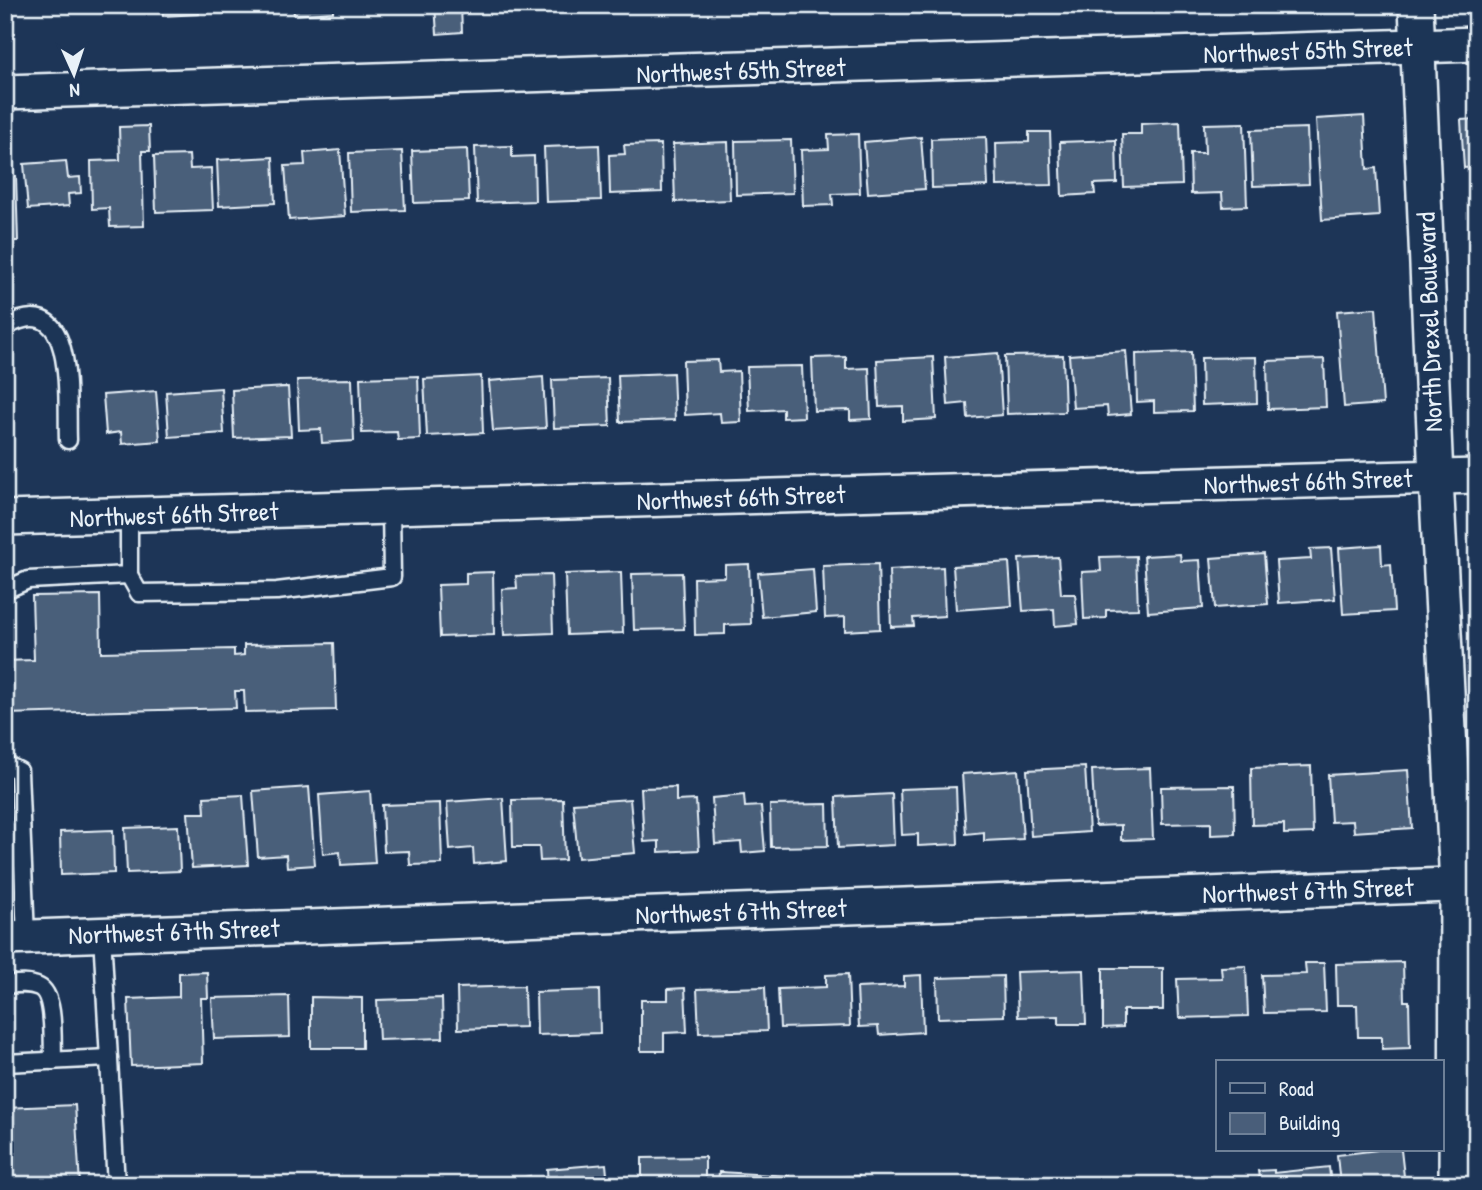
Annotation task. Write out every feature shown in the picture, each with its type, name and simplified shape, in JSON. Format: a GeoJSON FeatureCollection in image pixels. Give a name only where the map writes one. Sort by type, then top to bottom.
{"type":"FeatureCollection","features":[{"type":"Feature","properties":{"kind":"street","name":"North Drexel Boulevard"},"geometry":{"type":"LineString","coordinates":[[1416,5],[1436,478],[1467,884],[1456,1185]]}},
{"type":"Feature","properties":{"kind":"street","name":"Northwest 65th Street"},"geometry":{"type":"LineString","coordinates":[[5,92],[1477,44]]}},
{"type":"Feature","properties":{"kind":"street","name":"Northwest 66th Street"},"geometry":{"type":"LineString","coordinates":[[5,518],[1477,476]]}},
{"type":"Feature","properties":{"kind":"street","name":"Northwest 67th Street"},"geometry":{"type":"LineString","coordinates":[[15,937],[1467,884]]}},
{"type":"Feature","properties":{"kind":"lane"},"geometry":{"type":"LineString","coordinates":[[5,327],[17,321],[34,318],[47,321],[55,330],[65,351],[68,440]]}},
{"type":"Feature","properties":{"kind":"lane"},"geometry":{"type":"LineString","coordinates":[[129,515],[129,575],[139,593],[277,591],[392,577],[391,507]]}},
{"type":"Feature","properties":{"kind":"lane"},"geometry":{"type":"LineString","coordinates":[[5,590],[28,580],[129,575]]}},
{"type":"Feature","properties":{"kind":"lane"},"geometry":{"type":"LineString","coordinates":[[5,764],[19,771],[15,937]]}},
{"type":"Feature","properties":{"kind":"lane"},"geometry":{"type":"LineString","coordinates":[[102,934],[116,1185]]}},
{"type":"Feature","properties":{"kind":"lane"},"geometry":{"type":"LineString","coordinates":[[5,985],[27,984],[40,987],[47,994],[53,1061]]}},
{"type":"Feature","properties":{"kind":"lane"},"geometry":{"type":"LineString","coordinates":[[5,1063],[109,1058]]}},
{"type":"Feature","properties":{"kind":"building"},"geometry":{"type":"Polygon","coordinates":[[[162,5],[198,5],[199,14],[163,16],[162,5]]]}},
{"type":"Feature","properties":{"kind":"building"},"geometry":{"type":"Polygon","coordinates":[[[245,5],[267,5],[267,10],[245,11],[245,5]]]}},
{"type":"Feature","properties":{"kind":"building"},"geometry":{"type":"Polygon","coordinates":[[[293,5],[333,5],[333,12],[294,15],[293,5]]]}},
{"type":"Feature","properties":{"kind":"building"},"geometry":{"type":"Polygon","coordinates":[[[435,5],[461,5],[462,32],[437,34],[435,5]]]}},
{"type":"Feature","properties":{"kind":"building"},"geometry":{"type":"Polygon","coordinates":[[[559,5],[592,5],[592,7],[559,9],[559,5]]]}},
{"type":"Feature","properties":{"kind":"building"},"geometry":{"type":"Polygon","coordinates":[[[1364,116],[1367,169],[1376,168],[1379,216],[1322,220],[1316,119],[1364,116]]]}},
{"type":"Feature","properties":{"kind":"building"},"geometry":{"type":"Polygon","coordinates":[[[1477,119],[1477,167],[1464,168],[1461,120],[1477,119]]]}},
{"type":"Feature","properties":{"kind":"building"},"geometry":{"type":"Polygon","coordinates":[[[1180,122],[1182,185],[1124,187],[1122,134],[1141,134],[1141,124],[1180,122]]]}},
{"type":"Feature","properties":{"kind":"building"},"geometry":{"type":"Polygon","coordinates":[[[1244,123],[1247,206],[1223,207],[1222,193],[1191,194],[1190,153],[1205,153],[1204,124],[1244,123]]]}},
{"type":"Feature","properties":{"kind":"building"},"geometry":{"type":"Polygon","coordinates":[[[149,126],[150,151],[142,151],[144,226],[110,227],[109,208],[92,209],[91,161],[120,160],[119,127],[149,126]]]}},
{"type":"Feature","properties":{"kind":"building"},"geometry":{"type":"Polygon","coordinates":[[[1307,128],[1309,184],[1253,186],[1251,130],[1307,128]]]}},
{"type":"Feature","properties":{"kind":"building"},"geometry":{"type":"Polygon","coordinates":[[[1029,132],[1050,132],[1052,185],[997,186],[996,143],[1029,142],[1029,132]]]}},
{"type":"Feature","properties":{"kind":"building"},"geometry":{"type":"Polygon","coordinates":[[[858,134],[860,193],[832,194],[833,205],[803,206],[801,150],[829,149],[828,135],[858,134]]]}},
{"type":"Feature","properties":{"kind":"building"},"geometry":{"type":"Polygon","coordinates":[[[921,137],[925,189],[868,193],[864,142],[921,137]]]}},
{"type":"Feature","properties":{"kind":"building"},"geometry":{"type":"Polygon","coordinates":[[[986,137],[988,186],[932,188],[931,139],[986,137]]]}},
{"type":"Feature","properties":{"kind":"building"},"geometry":{"type":"Polygon","coordinates":[[[791,140],[793,193],[736,195],[735,141],[791,140]]]}},
{"type":"Feature","properties":{"kind":"building"},"geometry":{"type":"Polygon","coordinates":[[[1116,140],[1117,183],[1094,184],[1095,194],[1062,196],[1060,142],[1116,140]]]}},
{"type":"Feature","properties":{"kind":"building"},"geometry":{"type":"Polygon","coordinates":[[[728,142],[730,200],[675,202],[673,144],[728,142]]]}},
{"type":"Feature","properties":{"kind":"building"},"geometry":{"type":"Polygon","coordinates":[[[661,144],[662,192],[610,194],[609,155],[625,154],[624,145],[661,144]]]}},
{"type":"Feature","properties":{"kind":"building"},"geometry":{"type":"Polygon","coordinates":[[[599,145],[601,200],[546,202],[544,147],[599,145]]]}},
{"type":"Feature","properties":{"kind":"building"},"geometry":{"type":"Polygon","coordinates":[[[512,146],[512,157],[534,156],[535,201],[477,203],[475,147],[512,146]]]}},
{"type":"Feature","properties":{"kind":"building"},"geometry":{"type":"Polygon","coordinates":[[[467,149],[469,201],[414,203],[412,151],[467,149]]]}},
{"type":"Feature","properties":{"kind":"building"},"geometry":{"type":"Polygon","coordinates":[[[340,150],[345,216],[289,220],[285,166],[305,165],[304,153],[340,150]]]}},
{"type":"Feature","properties":{"kind":"building"},"geometry":{"type":"Polygon","coordinates":[[[402,151],[405,210],[351,212],[349,153],[402,151]]]}},
{"type":"Feature","properties":{"kind":"building"},"geometry":{"type":"Polygon","coordinates":[[[189,155],[190,169],[211,168],[213,210],[156,212],[154,156],[189,155]]]}},
{"type":"Feature","properties":{"kind":"building"},"geometry":{"type":"Polygon","coordinates":[[[273,157],[275,203],[219,206],[217,160],[273,157]]]}},
{"type":"Feature","properties":{"kind":"building"},"geometry":{"type":"Polygon","coordinates":[[[66,161],[68,178],[80,177],[81,193],[68,194],[69,206],[28,209],[24,164],[66,161]]]}},
{"type":"Feature","properties":{"kind":"building"},"geometry":{"type":"Polygon","coordinates":[[[5,176],[16,176],[18,241],[5,241],[5,176]]]}},
{"type":"Feature","properties":{"kind":"building"},"geometry":{"type":"Polygon","coordinates":[[[1376,308],[1383,404],[1344,407],[1337,311],[1376,308]]]}},
{"type":"Feature","properties":{"kind":"building"},"geometry":{"type":"Polygon","coordinates":[[[1126,351],[1131,414],[1108,416],[1107,406],[1073,408],[1069,355],[1126,351]]]}},
{"type":"Feature","properties":{"kind":"building"},"geometry":{"type":"Polygon","coordinates":[[[1473,351],[1477,351],[1477,402],[1476,402],[1473,351]]]}},
{"type":"Feature","properties":{"kind":"building"},"geometry":{"type":"Polygon","coordinates":[[[1191,352],[1193,411],[1154,412],[1154,401],[1137,402],[1136,354],[1191,352]]]}},
{"type":"Feature","properties":{"kind":"building"},"geometry":{"type":"Polygon","coordinates":[[[998,353],[1002,415],[968,418],[967,403],[948,405],[945,357],[998,353]]]}},
{"type":"Feature","properties":{"kind":"building"},"geometry":{"type":"Polygon","coordinates":[[[1063,355],[1065,412],[1007,414],[1005,356],[1063,355]]]}},
{"type":"Feature","properties":{"kind":"building"},"geometry":{"type":"Polygon","coordinates":[[[846,357],[846,369],[869,368],[871,419],[850,420],[850,410],[814,411],[812,358],[846,357]]]}},
{"type":"Feature","properties":{"kind":"building"},"geometry":{"type":"Polygon","coordinates":[[[933,357],[936,419],[903,421],[903,406],[879,407],[877,360],[933,357]]]}},
{"type":"Feature","properties":{"kind":"building"},"geometry":{"type":"Polygon","coordinates":[[[1256,357],[1257,403],[1202,405],[1201,358],[1256,357]]]}},
{"type":"Feature","properties":{"kind":"building"},"geometry":{"type":"Polygon","coordinates":[[[1324,359],[1326,407],[1268,409],[1267,361],[1324,359]]]}},
{"type":"Feature","properties":{"kind":"building"},"geometry":{"type":"Polygon","coordinates":[[[718,360],[719,372],[739,371],[741,422],[721,423],[720,413],[685,415],[683,361],[718,360]]]}},
{"type":"Feature","properties":{"kind":"building"},"geometry":{"type":"Polygon","coordinates":[[[802,366],[804,417],[783,418],[783,409],[749,411],[747,367],[802,366]]]}},
{"type":"Feature","properties":{"kind":"building"},"geometry":{"type":"Polygon","coordinates":[[[673,373],[675,420],[620,422],[618,375],[673,373]]]}},
{"type":"Feature","properties":{"kind":"building"},"geometry":{"type":"Polygon","coordinates":[[[418,376],[420,439],[398,440],[397,432],[362,433],[360,378],[418,376]]]}},
{"type":"Feature","properties":{"kind":"building"},"geometry":{"type":"Polygon","coordinates":[[[481,376],[483,433],[427,436],[424,379],[481,376]]]}},
{"type":"Feature","properties":{"kind":"building"},"geometry":{"type":"Polygon","coordinates":[[[543,377],[546,428],[493,431],[489,381],[543,377]]]}},
{"type":"Feature","properties":{"kind":"building"},"geometry":{"type":"Polygon","coordinates":[[[608,378],[610,426],[554,428],[552,380],[608,378]]]}},
{"type":"Feature","properties":{"kind":"building"},"geometry":{"type":"Polygon","coordinates":[[[352,379],[354,441],[322,443],[321,429],[299,430],[297,380],[352,379]]]}},
{"type":"Feature","properties":{"kind":"building"},"geometry":{"type":"Polygon","coordinates":[[[288,387],[291,436],[234,438],[232,390],[288,387]]]}},
{"type":"Feature","properties":{"kind":"building"},"geometry":{"type":"Polygon","coordinates":[[[221,388],[224,433],[169,437],[166,392],[221,388]]]}},
{"type":"Feature","properties":{"kind":"building"},"geometry":{"type":"Polygon","coordinates":[[[156,391],[160,441],[122,444],[121,432],[106,434],[103,395],[156,391]]]}},
{"type":"Feature","properties":{"kind":"building"},"geometry":{"type":"Polygon","coordinates":[[[1381,545],[1382,565],[1391,564],[1394,611],[1343,614],[1339,548],[1381,545]]]}},
{"type":"Feature","properties":{"kind":"building"},"geometry":{"type":"Polygon","coordinates":[[[1331,548],[1335,599],[1279,603],[1276,561],[1311,559],[1310,549],[1331,548]]]}},
{"type":"Feature","properties":{"kind":"building"},"geometry":{"type":"Polygon","coordinates":[[[1180,554],[1181,561],[1200,560],[1203,608],[1148,612],[1144,556],[1180,554]]]}},
{"type":"Feature","properties":{"kind":"building"},"geometry":{"type":"Polygon","coordinates":[[[1264,554],[1268,604],[1215,608],[1211,558],[1264,554]]]}},
{"type":"Feature","properties":{"kind":"building"},"geometry":{"type":"Polygon","coordinates":[[[1136,556],[1138,609],[1106,610],[1106,618],[1084,619],[1082,572],[1101,571],[1100,557],[1136,556]]]}},
{"type":"Feature","properties":{"kind":"building"},"geometry":{"type":"Polygon","coordinates":[[[1058,557],[1061,594],[1075,594],[1078,624],[1055,626],[1054,609],[1023,611],[1019,559],[1058,557]]]}},
{"type":"Feature","properties":{"kind":"building"},"geometry":{"type":"Polygon","coordinates":[[[1009,562],[1012,606],[956,610],[953,566],[1009,562]]]}},
{"type":"Feature","properties":{"kind":"building"},"geometry":{"type":"Polygon","coordinates":[[[749,564],[751,624],[725,625],[725,634],[695,635],[694,578],[725,577],[725,565],[749,564]]]}},
{"type":"Feature","properties":{"kind":"building"},"geometry":{"type":"Polygon","coordinates":[[[878,564],[880,629],[845,631],[845,617],[825,618],[823,566],[878,564]]]}},
{"type":"Feature","properties":{"kind":"building"},"geometry":{"type":"Polygon","coordinates":[[[943,567],[945,616],[913,618],[914,626],[891,627],[889,570],[943,567]]]}},
{"type":"Feature","properties":{"kind":"building"},"geometry":{"type":"Polygon","coordinates":[[[813,569],[816,612],[762,617],[758,573],[813,569]]]}},
{"type":"Feature","properties":{"kind":"building"},"geometry":{"type":"Polygon","coordinates":[[[493,572],[494,635],[440,637],[438,585],[466,584],[466,573],[493,572]]]}},
{"type":"Feature","properties":{"kind":"building"},"geometry":{"type":"Polygon","coordinates":[[[621,572],[623,633],[567,635],[565,574],[621,572]]]}},
{"type":"Feature","properties":{"kind":"building"},"geometry":{"type":"Polygon","coordinates":[[[682,573],[684,629],[634,630],[632,574],[682,573]]]}},
{"type":"Feature","properties":{"kind":"building"},"geometry":{"type":"Polygon","coordinates":[[[551,575],[553,633],[504,635],[502,589],[517,588],[516,576],[551,575]]]}},
{"type":"Feature","properties":{"kind":"building"},"geometry":{"type":"Polygon","coordinates":[[[100,595],[101,652],[234,649],[234,656],[244,655],[244,645],[334,643],[336,710],[245,712],[244,691],[235,691],[236,708],[5,714],[5,661],[34,660],[32,596],[100,595]]]}},
{"type":"Feature","properties":{"kind":"building"},"geometry":{"type":"Polygon","coordinates":[[[1311,766],[1313,833],[1284,834],[1284,824],[1252,825],[1251,768],[1311,766]]]}},
{"type":"Feature","properties":{"kind":"building"},"geometry":{"type":"Polygon","coordinates":[[[1085,767],[1089,832],[1031,836],[1027,770],[1085,767]]]}},
{"type":"Feature","properties":{"kind":"building"},"geometry":{"type":"Polygon","coordinates":[[[1150,768],[1153,839],[1121,840],[1121,825],[1095,826],[1092,770],[1150,768]]]}},
{"type":"Feature","properties":{"kind":"building"},"geometry":{"type":"Polygon","coordinates":[[[1018,770],[1023,839],[984,841],[984,832],[966,834],[962,774],[1018,770]]]}},
{"type":"Feature","properties":{"kind":"building"},"geometry":{"type":"Polygon","coordinates":[[[1408,770],[1412,828],[1354,832],[1353,821],[1331,822],[1328,775],[1408,770]]]}},
{"type":"Feature","properties":{"kind":"building"},"geometry":{"type":"Polygon","coordinates":[[[1234,786],[1235,834],[1211,835],[1211,823],[1162,824],[1161,787],[1234,786]]]}},
{"type":"Feature","properties":{"kind":"building"},"geometry":{"type":"Polygon","coordinates":[[[309,787],[315,865],[287,867],[286,855],[258,857],[253,791],[309,787]]]}},
{"type":"Feature","properties":{"kind":"building"},"geometry":{"type":"Polygon","coordinates":[[[676,787],[676,801],[696,800],[699,850],[659,852],[659,841],[644,842],[641,788],[676,787]]]}},
{"type":"Feature","properties":{"kind":"building"},"geometry":{"type":"Polygon","coordinates":[[[956,787],[958,844],[918,846],[918,834],[902,835],[900,789],[956,787]]]}},
{"type":"Feature","properties":{"kind":"building"},"geometry":{"type":"Polygon","coordinates":[[[370,791],[375,863],[341,865],[340,852],[323,854],[319,795],[370,791]]]}},
{"type":"Feature","properties":{"kind":"building"},"geometry":{"type":"Polygon","coordinates":[[[892,794],[894,845],[838,848],[836,797],[892,794]]]}},
{"type":"Feature","properties":{"kind":"building"},"geometry":{"type":"Polygon","coordinates":[[[243,795],[248,865],[192,868],[188,813],[205,813],[204,797],[243,795]]]}},
{"type":"Feature","properties":{"kind":"building"},"geometry":{"type":"Polygon","coordinates":[[[744,795],[745,807],[761,806],[765,851],[742,853],[741,842],[715,844],[712,798],[744,795]]]}},
{"type":"Feature","properties":{"kind":"building"},"geometry":{"type":"Polygon","coordinates":[[[503,798],[507,861],[474,864],[473,848],[450,850],[447,802],[503,798]]]}},
{"type":"Feature","properties":{"kind":"building"},"geometry":{"type":"Polygon","coordinates":[[[563,799],[565,860],[540,861],[539,847],[513,847],[512,800],[563,799]]]}},
{"type":"Feature","properties":{"kind":"building"},"geometry":{"type":"Polygon","coordinates":[[[630,799],[635,853],[578,858],[573,803],[630,799]]]}},
{"type":"Feature","properties":{"kind":"building"},"geometry":{"type":"Polygon","coordinates":[[[440,803],[442,864],[410,865],[409,851],[384,852],[382,805],[440,803]]]}},
{"type":"Feature","properties":{"kind":"building"},"geometry":{"type":"Polygon","coordinates":[[[827,804],[828,846],[771,847],[770,805],[827,804]]]}},
{"type":"Feature","properties":{"kind":"building"},"geometry":{"type":"Polygon","coordinates":[[[178,826],[180,871],[127,873],[125,828],[178,826]]]}},
{"type":"Feature","properties":{"kind":"building"},"geometry":{"type":"Polygon","coordinates":[[[113,830],[114,873],[61,875],[60,832],[113,830]]]}},
{"type":"Feature","properties":{"kind":"building"},"geometry":{"type":"Polygon","coordinates":[[[1403,962],[1404,1001],[1409,1001],[1410,1048],[1382,1049],[1382,1037],[1358,1037],[1357,1005],[1337,1005],[1336,964],[1403,962]]]}},
{"type":"Feature","properties":{"kind":"building"},"geometry":{"type":"Polygon","coordinates":[[[1305,963],[1324,963],[1326,1012],[1264,1013],[1262,975],[1306,974],[1305,963]]]}},
{"type":"Feature","properties":{"kind":"building"},"geometry":{"type":"Polygon","coordinates":[[[1246,966],[1248,1016],[1179,1018],[1177,979],[1222,978],[1221,967],[1246,966]]]}},
{"type":"Feature","properties":{"kind":"building"},"geometry":{"type":"Polygon","coordinates":[[[1103,968],[1163,968],[1163,1010],[1123,1010],[1123,1027],[1103,1028],[1103,968]]]}},
{"type":"Feature","properties":{"kind":"building"},"geometry":{"type":"Polygon","coordinates":[[[1084,970],[1086,1024],[1059,1024],[1059,1016],[1018,1017],[1016,972],[1084,970]]]}},
{"type":"Feature","properties":{"kind":"building"},"geometry":{"type":"Polygon","coordinates":[[[207,972],[208,998],[201,998],[203,1063],[131,1066],[128,999],[179,997],[179,973],[207,972]]]}},
{"type":"Feature","properties":{"kind":"building"},"geometry":{"type":"Polygon","coordinates":[[[848,974],[850,1026],[780,1028],[778,989],[826,987],[826,975],[848,974]]]}},
{"type":"Feature","properties":{"kind":"building"},"geometry":{"type":"Polygon","coordinates":[[[921,975],[923,1032],[879,1035],[878,1026],[859,1027],[857,988],[904,986],[904,976],[921,975]]]}},
{"type":"Feature","properties":{"kind":"building"},"geometry":{"type":"Polygon","coordinates":[[[1003,976],[1004,1016],[938,1018],[937,978],[1003,976]]]}},
{"type":"Feature","properties":{"kind":"building"},"geometry":{"type":"Polygon","coordinates":[[[524,986],[525,1027],[458,1029],[457,988],[524,986]]]}},
{"type":"Feature","properties":{"kind":"building"},"geometry":{"type":"Polygon","coordinates":[[[765,987],[767,1031],[699,1033],[697,989],[765,987]]]}},
{"type":"Feature","properties":{"kind":"building"},"geometry":{"type":"Polygon","coordinates":[[[685,988],[687,1032],[664,1033],[664,1051],[641,1051],[641,1000],[668,1000],[668,989],[685,988]]]}},
{"type":"Feature","properties":{"kind":"building"},"geometry":{"type":"Polygon","coordinates":[[[599,990],[600,1033],[537,1035],[536,992],[599,990]]]}},
{"type":"Feature","properties":{"kind":"building"},"geometry":{"type":"Polygon","coordinates":[[[289,996],[290,1037],[214,1039],[212,998],[289,996]]]}},
{"type":"Feature","properties":{"kind":"building"},"geometry":{"type":"Polygon","coordinates":[[[311,997],[362,998],[362,1048],[311,1048],[311,997]]]}},
{"type":"Feature","properties":{"kind":"building"},"geometry":{"type":"Polygon","coordinates":[[[442,998],[443,1038],[379,1040],[377,1000],[442,998]]]}},
{"type":"Feature","properties":{"kind":"building"},"geometry":{"type":"Polygon","coordinates":[[[75,1105],[80,1185],[5,1185],[5,1108],[75,1105]]]}},
{"type":"Feature","properties":{"kind":"building"},"geometry":{"type":"Polygon","coordinates":[[[1401,1152],[1405,1185],[1340,1185],[1337,1155],[1401,1152]]]}},
{"type":"Feature","properties":{"kind":"building"},"geometry":{"type":"Polygon","coordinates":[[[705,1157],[705,1185],[642,1185],[642,1158],[705,1157]]]}},
{"type":"Feature","properties":{"kind":"building"},"geometry":{"type":"Polygon","coordinates":[[[606,1164],[608,1185],[548,1185],[547,1169],[606,1164]]]}},
{"type":"Feature","properties":{"kind":"building"},"geometry":{"type":"Polygon","coordinates":[[[1329,1167],[1331,1185],[1260,1185],[1258,1171],[1274,1170],[1274,1173],[1329,1167]]]}},
{"type":"Feature","properties":{"kind":"building"},"geometry":{"type":"Polygon","coordinates":[[[719,1172],[789,1176],[788,1185],[718,1185],[719,1172]]]}},
{"type":"Feature","properties":{"kind":"building"},"geometry":{"type":"Polygon","coordinates":[[[530,1176],[531,1185],[481,1185],[530,1176]]]}},
{"type":"Feature","properties":{"kind":"building"},"geometry":{"type":"Polygon","coordinates":[[[859,1176],[859,1185],[800,1185],[800,1179],[859,1176]]]}},
{"type":"Feature","properties":{"kind":"building"},"geometry":{"type":"Polygon","coordinates":[[[1024,1176],[1024,1185],[1001,1185],[1001,1177],[1024,1176]]]}},
{"type":"Feature","properties":{"kind":"building"},"geometry":{"type":"Polygon","coordinates":[[[1252,1181],[1252,1185],[1207,1185],[1252,1181]]]}}]}
